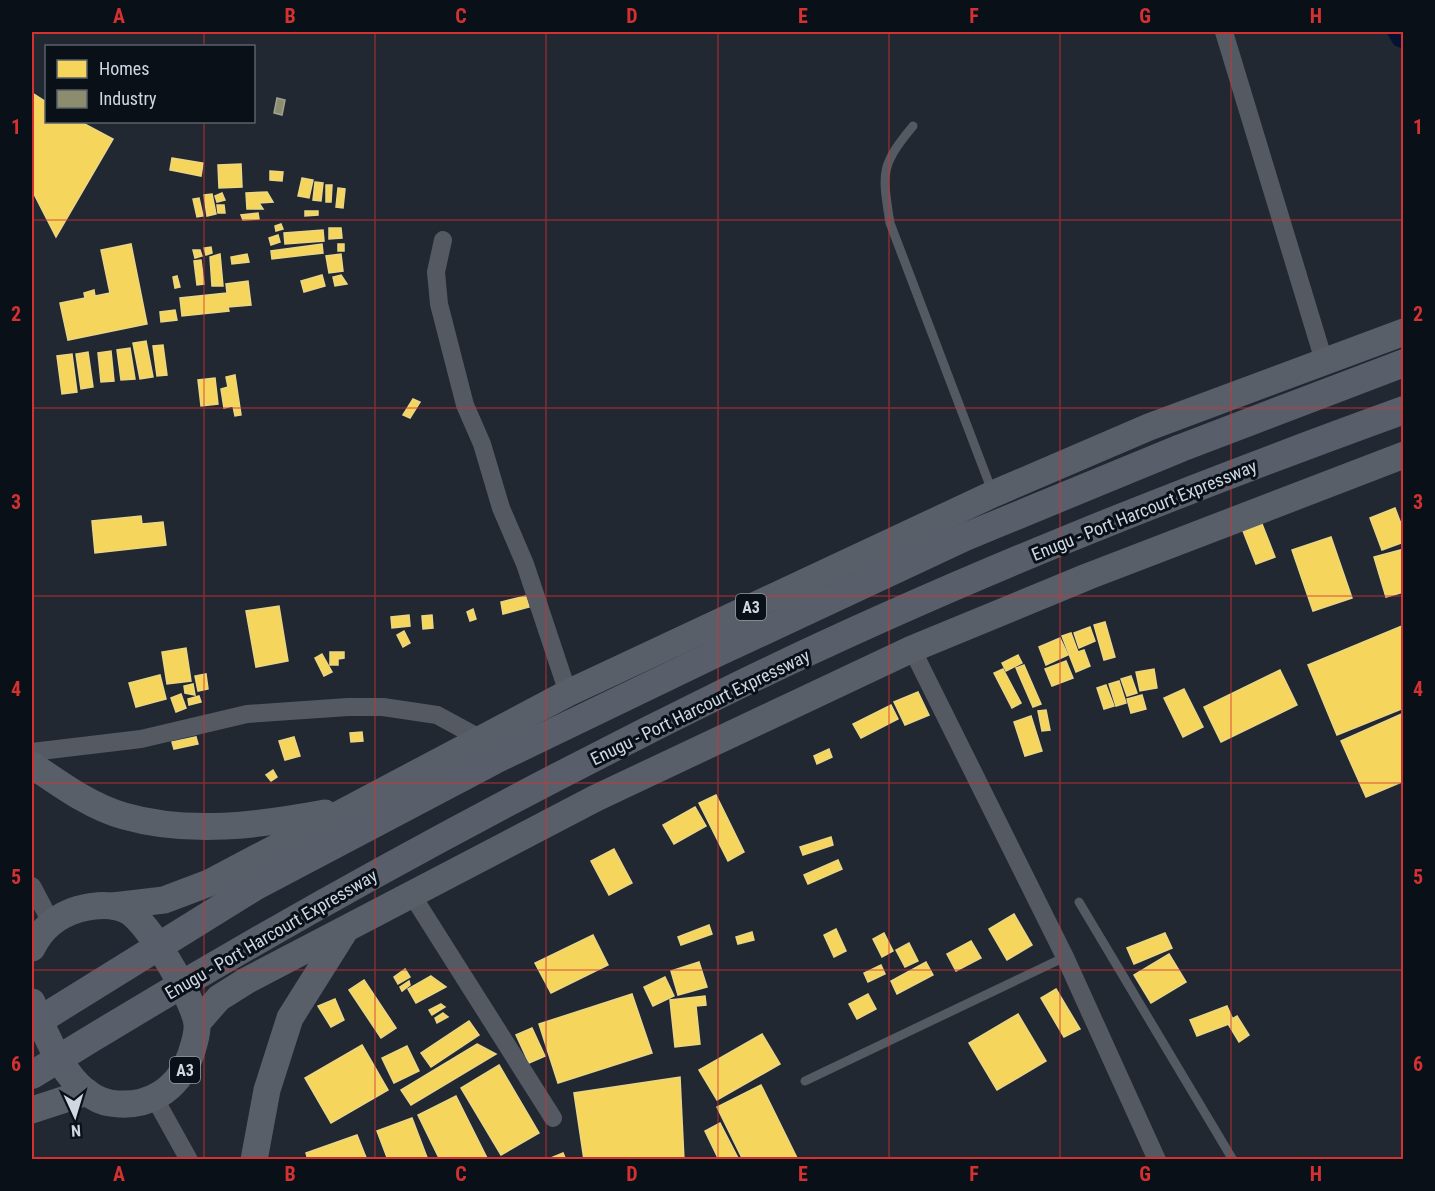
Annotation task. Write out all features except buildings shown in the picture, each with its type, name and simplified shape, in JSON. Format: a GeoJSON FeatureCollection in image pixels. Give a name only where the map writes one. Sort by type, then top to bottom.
{"type":"FeatureCollection","features":[{"type":"Feature","properties":{"kind":"highway","name":"A3"},"geometry":{"type":"LineString","coordinates":[[32,1025],[256,886],[495,760],[965,537],[1170,452],[1404,363]]}},
{"type":"Feature","properties":{"kind":"highway","name":"Enugu - Port Harcourt Expressway"},"geometry":{"type":"LineString","coordinates":[[35,1073],[280,925],[516,799],[739,685],[979,577],[1202,485],[1404,410]]}},
{"type":"Feature","properties":{"kind":"highway"},"geometry":{"type":"LineString","coordinates":[[876,579],[895,615]]}},
{"type":"Feature","properties":{"kind":"main road","name":"A3"},"geometry":{"type":"LineString","coordinates":[[32,948],[37,936],[51,922],[75,910],[95,905],[147,903],[192,891],[483,740],[568,693],[993,494],[1149,427],[1404,332]]}},
{"type":"Feature","properties":{"kind":"main road","name":"Enugu - Port Harcourt Expressway"},"geometry":{"type":"LineString","coordinates":[[197,1023],[219,998],[246,981],[596,798],[912,649],[1089,576],[1404,455]]}},
{"type":"Feature","properties":{"kind":"main road"},"geometry":{"type":"LineString","coordinates":[[32,765],[79,796],[123,816],[170,825],[257,825],[350,809]]}},
{"type":"Feature","properties":{"kind":"main road"},"geometry":{"type":"LineString","coordinates":[[113,906],[134,915],[154,938],[171,964],[197,1023]]}},
{"type":"Feature","properties":{"kind":"main road"},"geometry":{"type":"LineString","coordinates":[[254,1160],[267,1090],[290,1018],[344,931]]}},
{"type":"Feature","properties":{"kind":"main road","name":"A3"},"geometry":{"type":"LineString","coordinates":[[32,1002],[55,1055],[87,1092],[106,1102],[133,1105],[154,1097],[184,1073],[194,1045],[197,1023]]}},
{"type":"Feature","properties":{"kind":"main road"},"geometry":{"type":"LineString","coordinates":[[32,1110],[87,1092]]}},
{"type":"Feature","properties":{"kind":"street"},"geometry":{"type":"LineString","coordinates":[[1224,32],[1324,361]]}},
{"type":"Feature","properties":{"kind":"street"},"geometry":{"type":"LineString","coordinates":[[443,240],[436,272],[439,303],[465,405],[482,444],[501,508],[525,564],[568,693]]}},
{"type":"Feature","properties":{"kind":"street"},"geometry":{"type":"LineString","coordinates":[[912,649],[1065,957],[1156,1160]]}},
{"type":"Feature","properties":{"kind":"street"},"geometry":{"type":"LineString","coordinates":[[32,752],[141,739],[247,714],[348,707],[384,707],[437,715],[483,740]]}},
{"type":"Feature","properties":{"kind":"street"},"geometry":{"type":"LineString","coordinates":[[32,886],[51,922]]}},
{"type":"Feature","properties":{"kind":"street"},"geometry":{"type":"LineString","coordinates":[[412,895],[553,1118]]}},
{"type":"Feature","properties":{"kind":"street"},"geometry":{"type":"LineString","coordinates":[[154,1097],[189,1160]]}},
{"type":"Feature","properties":{"kind":"lane"},"geometry":{"type":"LineString","coordinates":[[913,126],[892,152],[883,180],[890,223],[993,494]]}},
{"type":"Feature","properties":{"kind":"lane"},"geometry":{"type":"LineString","coordinates":[[1079,902],[1233,1160]]}},
{"type":"Feature","properties":{"kind":"lane"},"geometry":{"type":"LineString","coordinates":[[805,1081],[1065,957]]}},
{"type":"Feature","properties":{"kind":"water"},"geometry":{"type":"Polygon","coordinates":[[[1386,32],[1403,32],[1403,49],[1394,45],[1386,32]]]}}]}
